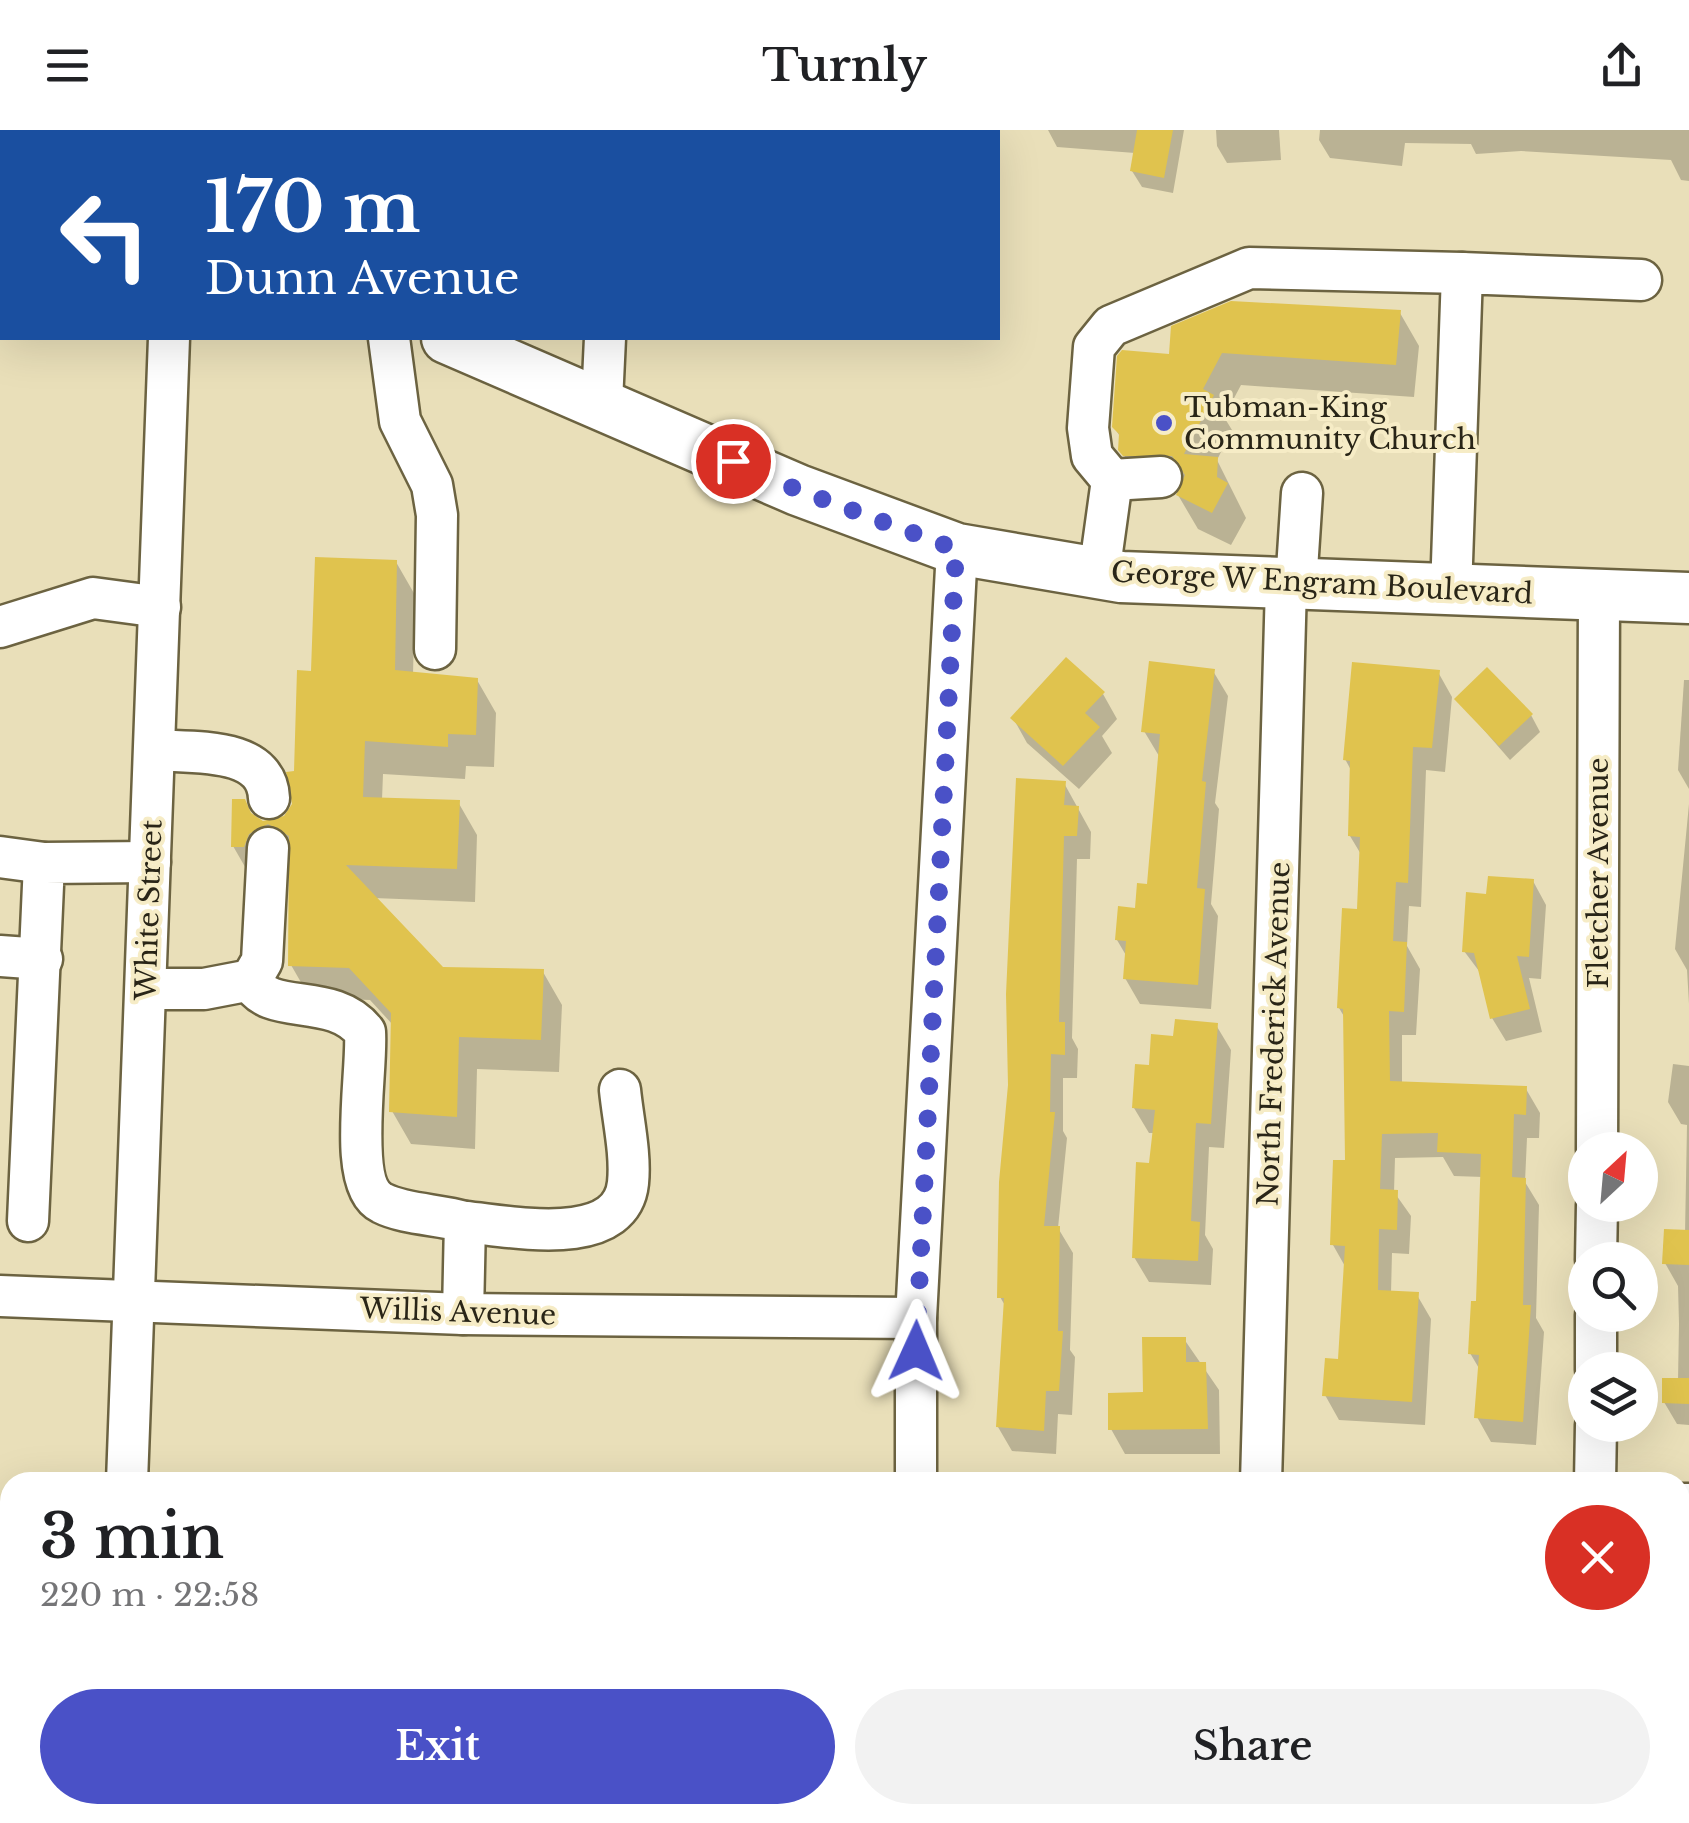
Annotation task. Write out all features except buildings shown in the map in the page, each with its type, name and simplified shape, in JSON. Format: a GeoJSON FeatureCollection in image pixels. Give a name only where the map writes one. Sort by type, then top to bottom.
{"type":"FeatureCollection","features":[{"type":"Feature","properties":{"kind":"main road","name":"George W Engram Boulevard"},"geometry":{"type":"LineString","coordinates":[[452,340],[798,490],[956,549],[1099,574],[1291,585],[1689,598]]}},
{"type":"Feature","properties":{"kind":"street"},"geometry":{"type":"LineString","coordinates":[[1099,574],[1112,480],[1092,456],[1088,428],[1094,347],[1111,326],[1249,268],[1642,280]]}},
{"type":"Feature","properties":{"kind":"street"},"geometry":{"type":"LineString","coordinates":[[1451,591],[1462,273]]}},
{"type":"Feature","properties":{"kind":"street","name":"White Street"},"geometry":{"type":"LineString","coordinates":[[127,1472],[169,340]]}},
{"type":"Feature","properties":{"kind":"street"},"geometry":{"type":"LineString","coordinates":[[389,340],[400,421],[432,486],[437,515],[435,648]]}},
{"type":"Feature","properties":{"kind":"street"},"geometry":{"type":"LineString","coordinates":[[602,402],[605,340]]}},
{"type":"Feature","properties":{"kind":"street"},"geometry":{"type":"LineString","coordinates":[[1112,480],[1161,477]]}},
{"type":"Feature","properties":{"kind":"street","name":"North Frederick Avenue"},"geometry":{"type":"LineString","coordinates":[[1261,1472],[1291,585],[1302,493]]}},
{"type":"Feature","properties":{"kind":"street"},"geometry":{"type":"LineString","coordinates":[[916,1472],[916,1318],[956,549]]}},
{"type":"Feature","properties":{"kind":"street","name":"Fletcher Avenue"},"geometry":{"type":"LineString","coordinates":[[1597,1132],[1599,596]]}},
{"type":"Feature","properties":{"kind":"street"},"geometry":{"type":"LineString","coordinates":[[0,627],[93,598],[160,606]]}},
{"type":"Feature","properties":{"kind":"street"},"geometry":{"type":"LineString","coordinates":[[154,750],[248,761],[262,774],[269,798]]}},
{"type":"Feature","properties":{"kind":"street"},"geometry":{"type":"LineString","coordinates":[[252,980],[262,960],[268,848]]}},
{"type":"Feature","properties":{"kind":"street"},"geometry":{"type":"LineString","coordinates":[[0,858],[44,863],[150,862]]}},
{"type":"Feature","properties":{"kind":"street"},"geometry":{"type":"LineString","coordinates":[[28,1221],[44,863]]}},
{"type":"Feature","properties":{"kind":"street"},"geometry":{"type":"LineString","coordinates":[[0,956],[42,959]]}},
{"type":"Feature","properties":{"kind":"street"},"geometry":{"type":"LineString","coordinates":[[146,989],[204,989],[252,980]]}},
{"type":"Feature","properties":{"kind":"street"},"geometry":{"type":"LineString","coordinates":[[252,980],[270,1000],[342,1012],[365,1032],[361,1177],[374,1199],[388,1206],[465,1222],[592,1228],[614,1213],[629,1180],[620,1090]]}},
{"type":"Feature","properties":{"kind":"street"},"geometry":{"type":"LineString","coordinates":[[463,1314],[465,1222]]}},
{"type":"Feature","properties":{"kind":"street","name":"Willis Avenue"},"geometry":{"type":"LineString","coordinates":[[0,1296],[463,1314],[916,1318]]}},
{"type":"Feature","properties":{"kind":"street"},"geometry":{"type":"LineString","coordinates":[[1595,1472],[1596,1442]]}},
{"type":"Feature","properties":{"kind":"place","name":"Tubman-King Community Church"},"geometry":{"type":"Point","coordinates":[1164,423]}},
{"type":"Feature","properties":{"kind":"route"},"geometry":{"type":"LineString","coordinates":[[733,461],[798,490],[956,549],[916,1351]]}}]}
